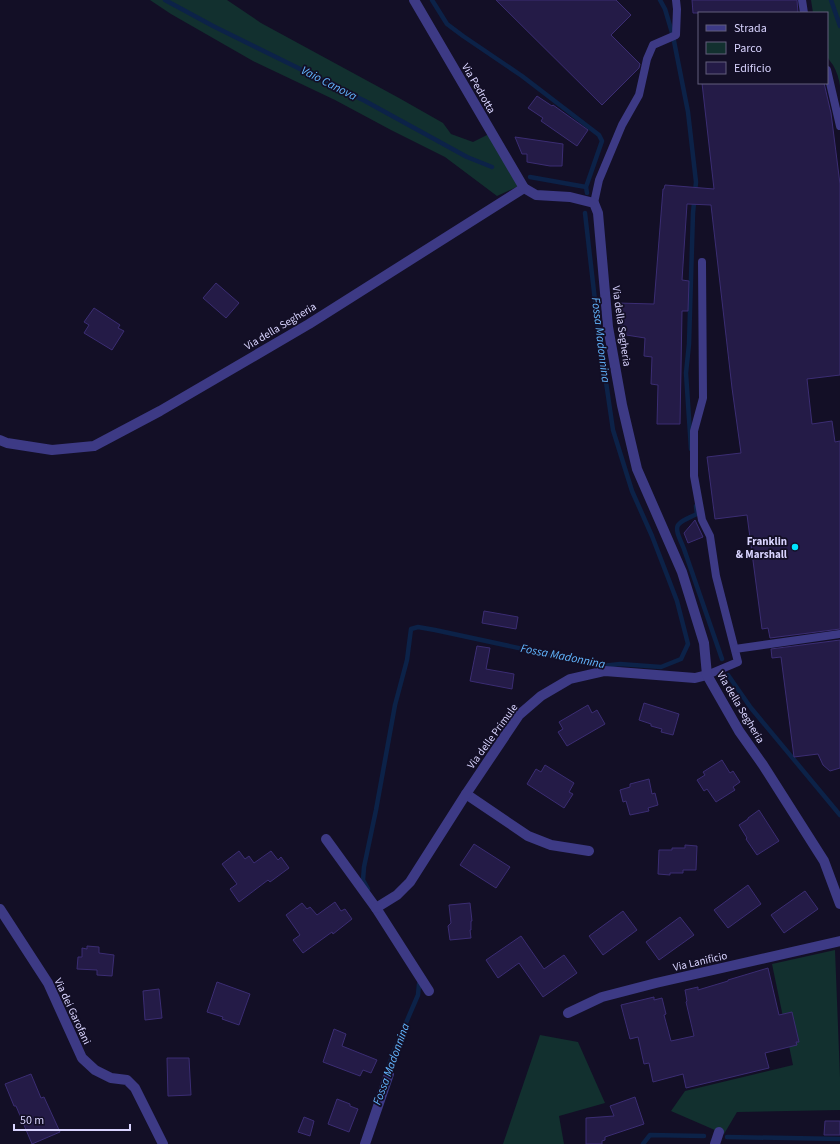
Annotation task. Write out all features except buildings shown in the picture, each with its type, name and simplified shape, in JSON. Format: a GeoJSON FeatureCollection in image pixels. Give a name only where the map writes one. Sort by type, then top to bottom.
{"type":"FeatureCollection","features":[{"type":"Feature","properties":{"kind":"street","name":"Via Pedrotta"},"geometry":{"type":"LineString","coordinates":[[414,0],[524,188]]}},
{"type":"Feature","properties":{"kind":"street"},"geometry":{"type":"LineString","coordinates":[[524,188],[536,195],[570,197],[594,203]]}},
{"type":"Feature","properties":{"kind":"street","name":"Via della Segheria"},"geometry":{"type":"LineString","coordinates":[[0,440],[7,443],[52,450],[94,446],[160,411],[309,324],[524,188]]}},
{"type":"Feature","properties":{"kind":"street","name":"Via della Segheria"},"geometry":{"type":"LineString","coordinates":[[594,203],[598,213],[608,327],[622,405],[636,469],[682,572],[704,643],[707,675],[739,731],[763,765],[824,861],[840,904]]}},
{"type":"Feature","properties":{"kind":"street","name":"Via delle Primule"},"geometry":{"type":"LineString","coordinates":[[376,908],[397,895],[410,882],[466,794],[519,715],[541,696],[570,680],[605,671],[696,678],[707,675]]}},
{"type":"Feature","properties":{"kind":"street"},"geometry":{"type":"LineString","coordinates":[[466,794],[528,836],[551,845],[589,851]]}},
{"type":"Feature","properties":{"kind":"street"},"geometry":{"type":"LineString","coordinates":[[326,839],[376,908],[429,991]]}},
{"type":"Feature","properties":{"kind":"street","name":"Via dei Garofani"},"geometry":{"type":"LineString","coordinates":[[0,909],[48,983],[82,1058],[95,1070],[111,1078],[126,1080],[135,1088],[163,1144]]}},
{"type":"Feature","properties":{"kind":"street","name":"Via Lanificio"},"geometry":{"type":"LineString","coordinates":[[568,1013],[602,997],[656,983],[840,941]]}},
{"type":"Feature","properties":{"kind":"street"},"geometry":{"type":"LineString","coordinates":[[365,1144],[389,1074]]}},
{"type":"Feature","properties":{"kind":"street"},"geometry":{"type":"LineString","coordinates":[[715,1144],[719,1132]]}},
{"type":"Feature","properties":{"kind":"lane"},"geometry":{"type":"LineString","coordinates":[[594,203],[599,180],[622,126],[639,96],[647,59],[654,45],[676,35],[676,0]]}},
{"type":"Feature","properties":{"kind":"lane"},"geometry":{"type":"LineString","coordinates":[[802,0],[804,12]]}},
{"type":"Feature","properties":{"kind":"lane"},"geometry":{"type":"LineString","coordinates":[[828,74],[840,126]]}},
{"type":"Feature","properties":{"kind":"lane"},"geometry":{"type":"LineString","coordinates":[[702,262],[702,398],[694,431],[694,476],[702,520],[710,536],[716,576],[738,662],[707,675]]}},
{"type":"Feature","properties":{"kind":"lane"},"geometry":{"type":"LineString","coordinates":[[734,649],[840,634]]}},
{"type":"Feature","properties":{"kind":"green space"},"geometry":{"type":"Polygon","coordinates":[[[150,0],[227,0],[261,23],[443,123],[451,134],[473,142],[493,132],[523,184],[497,196],[445,157],[335,100],[253,61],[171,14],[150,0]]]}},
{"type":"Feature","properties":{"kind":"green space"},"geometry":{"type":"Polygon","coordinates":[[[811,0],[840,0],[840,86],[836,70],[828,58],[828,12],[813,12],[811,0]]]}},
{"type":"Feature","properties":{"kind":"green space"},"geometry":{"type":"Polygon","coordinates":[[[835,950],[840,1110],[737,1112],[724,1134],[671,1111],[685,1091],[793,1065],[772,964],[835,950]]]}},
{"type":"Feature","properties":{"kind":"green space"},"geometry":{"type":"Polygon","coordinates":[[[540,1035],[578,1042],[605,1103],[559,1116],[564,1144],[503,1144],[540,1035]]]}},
{"type":"Feature","properties":{"kind":"waterway","name":"Vaio Canova"},"geometry":{"type":"LineString","coordinates":[[165,0],[213,26],[365,101],[467,157],[492,167]]}},
{"type":"Feature","properties":{"kind":"waterway","name":"Fossa Madonnina"},"geometry":{"type":"LineString","coordinates":[[432,0],[447,24],[522,76],[599,135],[602,141],[586,187],[587,193]]}},
{"type":"Feature","properties":{"kind":"waterway"},"geometry":{"type":"LineString","coordinates":[[660,0],[665,9],[673,36],[688,112],[696,182],[693,213],[689,344],[686,373],[691,449]]}},
{"type":"Feature","properties":{"kind":"waterway"},"geometry":{"type":"LineString","coordinates":[[831,0],[840,26]]}},
{"type":"Feature","properties":{"kind":"waterway","name":"Vaio Canova"},"geometry":{"type":"LineString","coordinates":[[530,177],[586,187]]}},
{"type":"Feature","properties":{"kind":"waterway","name":"Fossa Madonnina"},"geometry":{"type":"LineString","coordinates":[[368,889],[363,880],[364,867],[395,705],[407,660],[411,629],[418,627],[435,630],[602,666],[620,664],[661,667],[681,659],[688,644],[677,601],[652,536],[632,491],[613,430],[598,327],[585,213]]}},
{"type":"Feature","properties":{"kind":"waterway"},"geometry":{"type":"LineString","coordinates":[[696,506],[697,514],[679,524],[677,530],[722,659]]}},
{"type":"Feature","properties":{"kind":"waterway"},"geometry":{"type":"LineString","coordinates":[[728,675],[751,708],[840,815]]}},
{"type":"Feature","properties":{"kind":"waterway","name":"Fossa Madonnina"},"geometry":{"type":"LineString","coordinates":[[386,1074],[393,1053],[418,995],[419,984]]}},
{"type":"Feature","properties":{"kind":"waterway"},"geometry":{"type":"LineString","coordinates":[[643,1144],[650,1135],[704,1136]]}},
{"type":"Feature","properties":{"kind":"waterway"},"geometry":{"type":"LineString","coordinates":[[727,1137],[840,1139]]}},
{"type":"Feature","properties":{"kind":"place","name":"Franklin & Marshall"},"geometry":{"type":"Point","coordinates":[795,547]}}]}
